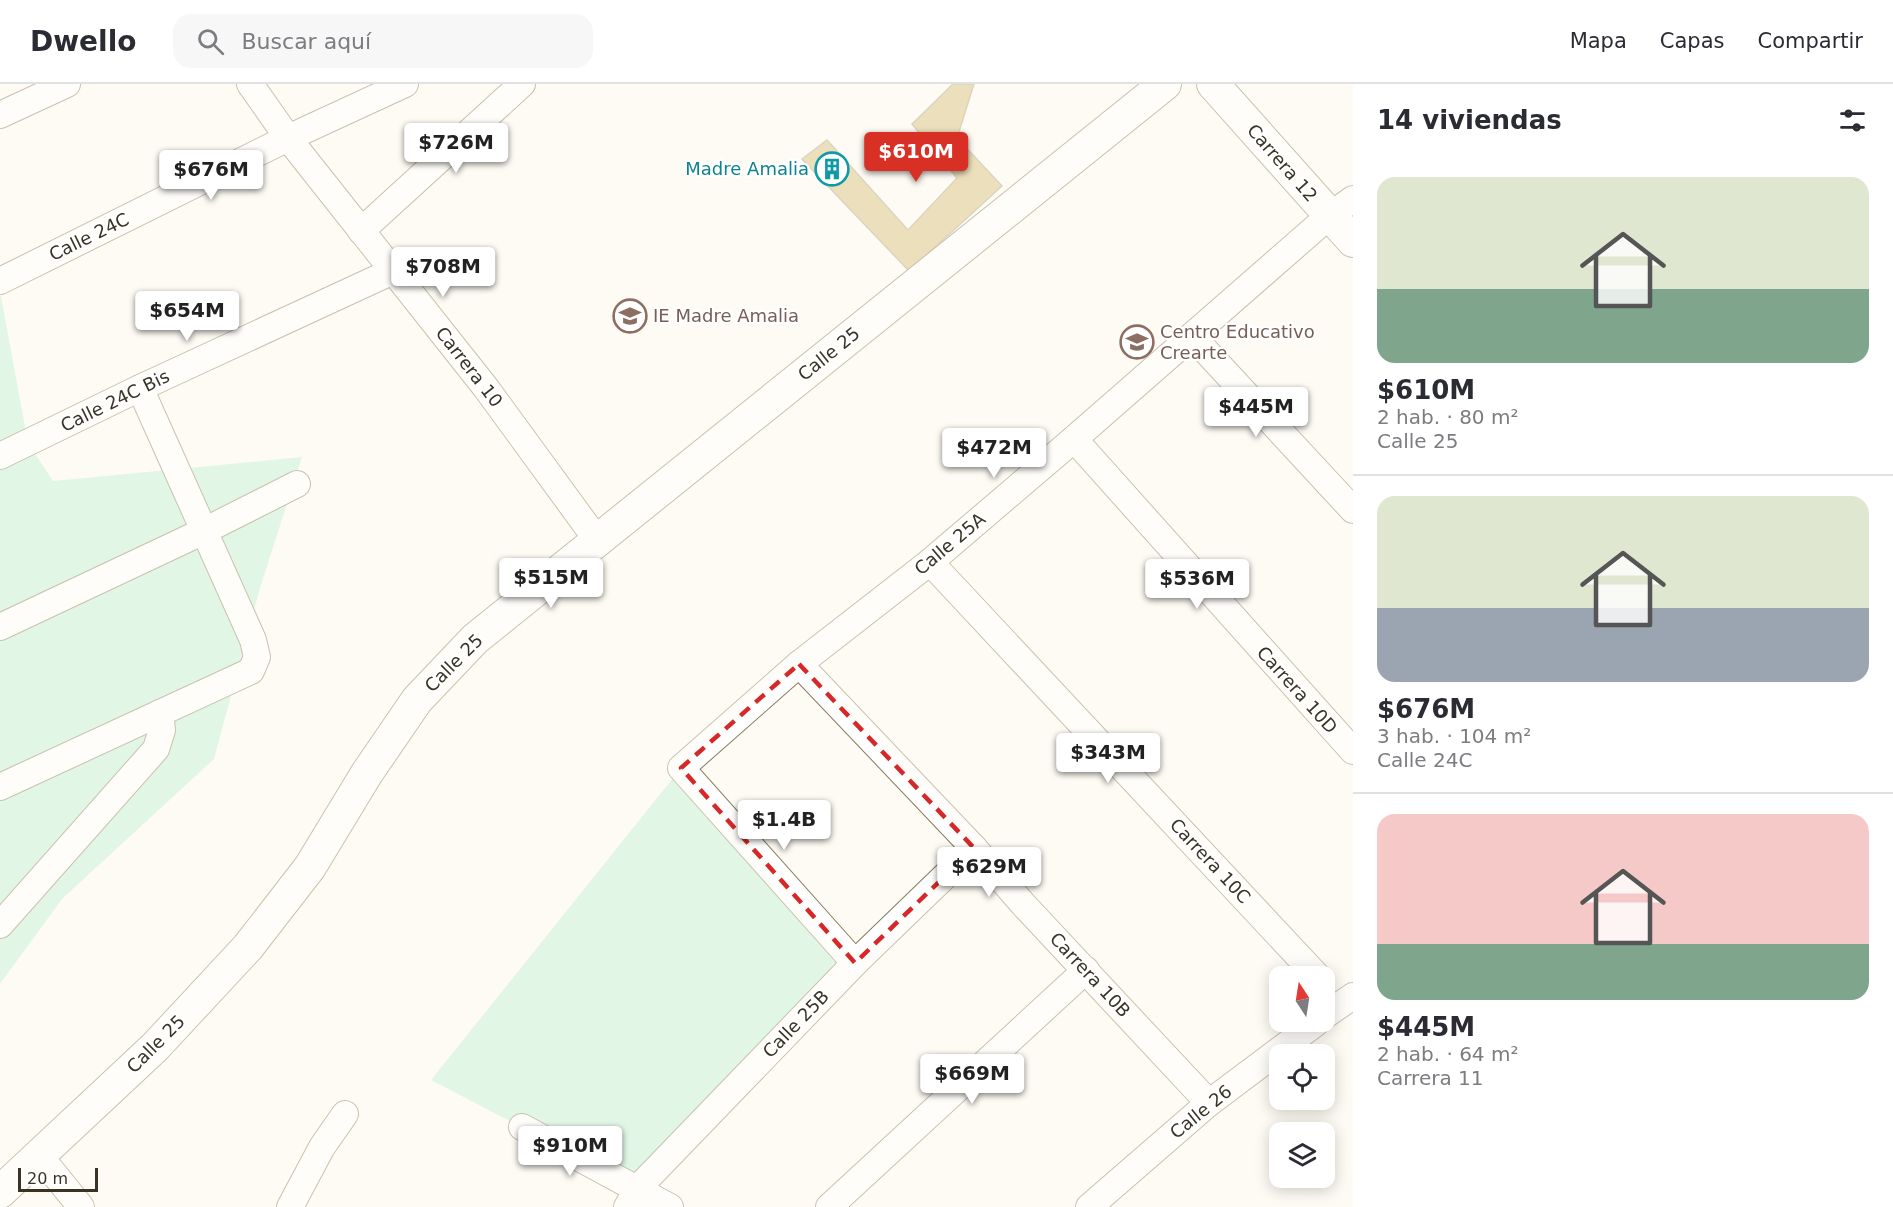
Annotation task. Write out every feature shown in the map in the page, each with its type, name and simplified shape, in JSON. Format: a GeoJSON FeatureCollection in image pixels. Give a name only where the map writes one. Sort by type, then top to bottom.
{"type":"FeatureCollection","features":[{"type":"Feature","properties":{"kind":"street"},"geometry":{"type":"LineString","coordinates":[[0,115],[67,84]]}},
{"type":"Feature","properties":{"kind":"street","name":"Carrera 10"},"geometry":{"type":"LineString","coordinates":[[250,84],[288,138],[486,388],[597,540]]}},
{"type":"Feature","properties":{"kind":"street","name":"Calle 24C"},"geometry":{"type":"LineString","coordinates":[[0,281],[288,138],[405,84]]}},
{"type":"Feature","properties":{"kind":"street"},"geometry":{"type":"LineString","coordinates":[[361,231],[522,84]]}},
{"type":"Feature","properties":{"kind":"street","name":"Calle 25"},"geometry":{"type":"LineString","coordinates":[[0,1192],[155,1047],[248,947],[310,867],[367,774],[417,700],[475,639],[1165,84]]}},
{"type":"Feature","properties":{"kind":"street","name":"Carrera 12"},"geometry":{"type":"LineString","coordinates":[[1213,84],[1341,208],[1353,241]]}},
{"type":"Feature","properties":{"kind":"street","name":"Calle 25A"},"geometry":{"type":"LineString","coordinates":[[855,963],[681,768],[799,664],[930,562],[1341,208]]}},
{"type":"Feature","properties":{"kind":"street","name":"Calle 24C Bis"},"geometry":{"type":"LineString","coordinates":[[0,456],[140,388],[393,271]]}},
{"type":"Feature","properties":{"kind":"street"},"geometry":{"type":"LineString","coordinates":[[1192,336],[1353,510]]}},
{"type":"Feature","properties":{"kind":"street"},"geometry":{"type":"LineString","coordinates":[[0,787],[250,671],[257,657],[253,640],[140,388]]}},
{"type":"Feature","properties":{"kind":"street","name":"Carrera 10D"},"geometry":{"type":"LineString","coordinates":[[1074,439],[1353,751]]}},
{"type":"Feature","properties":{"kind":"street"},"geometry":{"type":"LineString","coordinates":[[0,627],[204,531],[297,484]]}},
{"type":"Feature","properties":{"kind":"street","name":"Carrera 10C"},"geometry":{"type":"LineString","coordinates":[[930,562],[1308,966]]}},
{"type":"Feature","properties":{"kind":"street","name":"Carrera 10B"},"geometry":{"type":"LineString","coordinates":[[799,664],[974,848],[1023,904],[1209,1103]]}},
{"type":"Feature","properties":{"kind":"street"},"geometry":{"type":"LineString","coordinates":[[0,925],[156,749],[162,730],[160,712]]}},
{"type":"Feature","properties":{"kind":"street","name":"Calle 25B"},"geometry":{"type":"LineString","coordinates":[[632,1198],[855,963],[974,848]]}},
{"type":"Feature","properties":{"kind":"street"},"geometry":{"type":"LineString","coordinates":[[829,1207],[1086,970]]}},
{"type":"Feature","properties":{"kind":"street","name":"Calle 26"},"geometry":{"type":"LineString","coordinates":[[1089,1207],[1209,1103],[1304,1032]]}},
{"type":"Feature","properties":{"kind":"street"},"geometry":{"type":"LineString","coordinates":[[290,1207],[322,1148],[345,1114]]}},
{"type":"Feature","properties":{"kind":"street"},"geometry":{"type":"LineString","coordinates":[[522,1127],[632,1198],[670,1207]]}},
{"type":"Feature","properties":{"kind":"street"},"geometry":{"type":"LineString","coordinates":[[38,1154],[81,1207]]}},
{"type":"Feature","properties":{"kind":"highlighted area"},"geometry":{"type":"Polygon","coordinates":[[[799,664],[974,848],[855,963],[681,768],[799,664]]]}},
{"type":"Feature","properties":{"kind":"green space"},"geometry":{"type":"Polygon","coordinates":[[[0,291],[28,443],[53,481],[302,457],[260,588],[214,759],[62,899],[0,984],[0,291]]]}},
{"type":"Feature","properties":{"kind":"green space"},"geometry":{"type":"Polygon","coordinates":[[[681,768],[855,963],[638,1188],[431,1080],[681,768]]]}},
{"type":"Feature","properties":{"kind":"building","name":"Madre Amalia"},"geometry":{"type":"Polygon","coordinates":[[[953,84],[974,84],[957,138],[1002,186],[909,271],[802,159],[827,140],[908,230],[957,178],[912,124],[953,84]]]}},
{"type":"Feature","properties":{"kind":"place","name":"Madre Amalia"},"geometry":{"type":"Point","coordinates":[832,169]}},
{"type":"Feature","properties":{"kind":"place","name":"IE Madre Amalia"},"geometry":{"type":"Point","coordinates":[630,316]}},
{"type":"Feature","properties":{"kind":"place","name":"Centro Educativo Crearte"},"geometry":{"type":"Point","coordinates":[1137,342]}}]}
